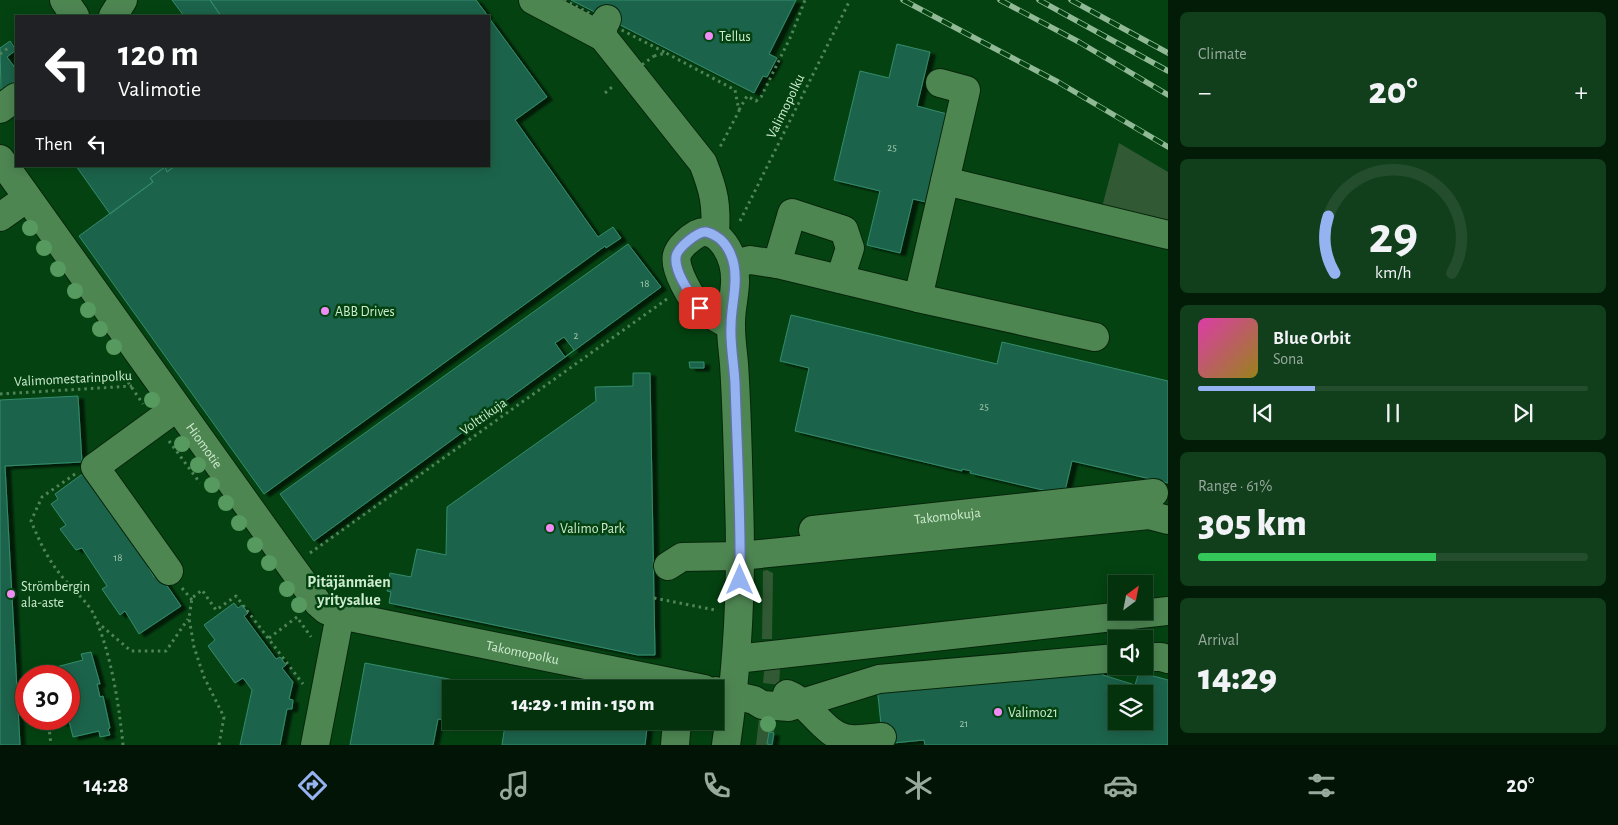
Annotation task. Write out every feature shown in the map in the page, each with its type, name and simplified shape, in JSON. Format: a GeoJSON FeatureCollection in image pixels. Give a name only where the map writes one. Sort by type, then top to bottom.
{"type":"FeatureCollection","features":[{"type":"Feature","properties":{"kind":"street"},"geometry":{"type":"LineString","coordinates":[[64,0],[74,15]]}},
{"type":"Feature","properties":{"kind":"street"},"geometry":{"type":"LineString","coordinates":[[114,15],[123,0]]}},
{"type":"Feature","properties":{"kind":"street"},"geometry":{"type":"LineString","coordinates":[[533,0],[605,28],[703,163],[712,186],[716,214],[715,235]]}},
{"type":"Feature","properties":{"kind":"street"},"geometry":{"type":"LineString","coordinates":[[918,298],[966,90],[940,83]]}},
{"type":"Feature","properties":{"kind":"street"},"geometry":{"type":"LineString","coordinates":[[0,109],[15,98]]}},
{"type":"Feature","properties":{"kind":"street","name":"Hiomotie"},"geometry":{"type":"LineString","coordinates":[[0,160],[176,408],[318,603],[326,610],[340,615]]}},
{"type":"Feature","properties":{"kind":"street"},"geometry":{"type":"LineString","coordinates":[[945,181],[1168,235]]}},
{"type":"Feature","properties":{"kind":"street"},"geometry":{"type":"LineString","coordinates":[[0,217],[27,198]]}},
{"type":"Feature","properties":{"kind":"street"},"geometry":{"type":"LineString","coordinates":[[777,264],[792,213],[844,230],[850,248],[840,279]]}},
{"type":"Feature","properties":{"kind":"street"},"geometry":{"type":"LineString","coordinates":[[726,745],[734,695],[740,546],[734,364],[730,326],[736,283],[734,264],[724,243],[715,235],[706,232],[698,234],[680,248],[676,257],[679,273],[685,286],[700,308],[730,326]]}},
{"type":"Feature","properties":{"kind":"street"},"geometry":{"type":"LineString","coordinates":[[734,264],[750,260],[777,264],[918,298],[1095,337]]}},
{"type":"Feature","properties":{"kind":"street"},"geometry":{"type":"LineString","coordinates":[[169,571],[95,467],[176,408]]}},
{"type":"Feature","properties":{"kind":"street","name":"Takomokuja"},"geometry":{"type":"LineString","coordinates":[[740,546],[1154,493]]}},
{"type":"Feature","properties":{"kind":"street"},"geometry":{"type":"LineString","coordinates":[[668,566],[682,557],[740,546],[1149,515],[1168,520]]}},
{"type":"Feature","properties":{"kind":"street"},"geometry":{"type":"LineString","coordinates":[[736,659],[1168,611]]}},
{"type":"Feature","properties":{"kind":"street"},"geometry":{"type":"LineString","coordinates":[[314,745],[340,615]]}},
{"type":"Feature","properties":{"kind":"street","name":"Takomopolku"},"geometry":{"type":"LineString","coordinates":[[340,615],[656,680]]}},
{"type":"Feature","properties":{"kind":"street"},"geometry":{"type":"LineString","coordinates":[[1153,657],[1168,659]]}},
{"type":"Feature","properties":{"kind":"street"},"geometry":{"type":"LineString","coordinates":[[802,702],[879,679],[1108,659]]}},
{"type":"Feature","properties":{"kind":"street"},"geometry":{"type":"LineString","coordinates":[[734,695],[763,691],[789,694],[802,702],[826,728],[849,740],[882,737]]}},
{"type":"Feature","properties":{"kind":"street"},"geometry":{"type":"LineString","coordinates":[[675,745],[676,730]]}},
{"type":"Feature","properties":{"kind":"path"},"geometry":{"type":"LineString","coordinates":[[564,0],[735,90],[739,111]]}},
{"type":"Feature","properties":{"kind":"path"},"geometry":{"type":"LineString","coordinates":[[719,150],[747,96],[756,101],[760,97],[791,36],[805,0]]}},
{"type":"Feature","properties":{"kind":"path","name":"Valimopolku"},"geometry":{"type":"LineString","coordinates":[[739,223],[850,0]]}},
{"type":"Feature","properties":{"kind":"path"},"geometry":{"type":"LineString","coordinates":[[0,54],[8,48]]}},
{"type":"Feature","properties":{"kind":"path"},"geometry":{"type":"LineString","coordinates":[[621,80],[654,56],[666,53]]}},
{"type":"Feature","properties":{"kind":"path","name":"Volttikuja"},"geometry":{"type":"LineString","coordinates":[[305,556],[674,294]]}},
{"type":"Feature","properties":{"kind":"path","name":"Valimomestarinpolku"},"geometry":{"type":"LineString","coordinates":[[0,394],[139,386]]}},
{"type":"Feature","properties":{"kind":"path"},"geometry":{"type":"LineString","coordinates":[[81,469],[42,497],[31,521],[42,548],[59,573],[94,614],[104,644],[118,702],[123,745]]}},
{"type":"Feature","properties":{"kind":"path"},"geometry":{"type":"LineString","coordinates":[[219,745],[224,717],[204,677],[194,647],[189,618],[192,598],[202,590],[216,610],[236,596],[307,688]]}},
{"type":"Feature","properties":{"kind":"path"},"geometry":{"type":"LineString","coordinates":[[654,598],[720,611]]}},
{"type":"Feature","properties":{"kind":"path"},"geometry":{"type":"LineString","coordinates":[[268,638],[297,617]]}},
{"type":"Feature","properties":{"kind":"path"},"geometry":{"type":"LineString","coordinates":[[96,622],[131,651],[166,651],[189,618]]}},
{"type":"Feature","properties":{"kind":"path"},"geometry":{"type":"LineString","coordinates":[[49,730],[51,745]]}},
{"type":"Feature","properties":{"kind":"green space"},"geometry":{"type":"Polygon","coordinates":[[[1119,143],[1168,172],[1168,222],[1102,207],[1119,143]]]}},
{"type":"Feature","properties":{"kind":"green space"},"geometry":{"type":"Polygon","coordinates":[[[767,570],[773,573],[772,639],[762,639],[763,571],[767,570]]]}},
{"type":"Feature","properties":{"kind":"green space"},"geometry":{"type":"Polygon","coordinates":[[[772,661],[780,670],[779,685],[763,683],[765,662],[772,661]]]}},
{"type":"Feature","properties":{"kind":"green space"},"geometry":{"type":"Polygon","coordinates":[[[759,718],[776,719],[774,733],[769,732],[767,744],[772,745],[756,745],[759,718]]]}},
{"type":"Feature","properties":{"kind":"building"},"geometry":{"type":"Polygon","coordinates":[[[172,0],[210,0],[220,15],[183,15],[172,0]]]}},
{"type":"Feature","properties":{"kind":"building"},"geometry":{"type":"Polygon","coordinates":[[[210,0],[476,0],[487,15],[220,15],[210,0]]]}},
{"type":"Feature","properties":{"kind":"building","name":"Tellus"},"geometry":{"type":"Polygon","coordinates":[[[571,0],[796,0],[769,54],[777,58],[767,77],[763,76],[754,93],[571,0]]]}},
{"type":"Feature","properties":{"kind":"building","name":"ABB Drives"},"geometry":{"type":"Polygon","coordinates":[[[490,19],[547,97],[515,120],[598,237],[613,227],[621,238],[606,248],[605,246],[264,494],[79,236],[153,182],[150,178],[165,167],[167,172],[174,167],[490,167],[490,19]]]}},
{"type":"Feature","properties":{"kind":"building"},"geometry":{"type":"Polygon","coordinates":[[[10,41],[15,48],[15,51],[7,57],[15,68],[15,81],[1,91],[0,48],[10,41]]]}},
{"type":"Feature","properties":{"kind":"building"},"geometry":{"type":"Polygon","coordinates":[[[897,44],[930,52],[917,106],[951,115],[930,203],[913,199],[900,253],[867,245],[880,191],[834,180],[860,71],[889,78],[897,44]]]}},
{"type":"Feature","properties":{"kind":"building"},"geometry":{"type":"Polygon","coordinates":[[[77,167],[165,167],[150,178],[153,182],[110,214],[77,167]]]}},
{"type":"Feature","properties":{"kind":"building"},"geometry":{"type":"Polygon","coordinates":[[[165,167],[174,167],[167,172],[165,167]]]}},
{"type":"Feature","properties":{"kind":"building"},"geometry":{"type":"Polygon","coordinates":[[[628,244],[661,287],[314,541],[280,494],[628,244]]]}},
{"type":"Feature","properties":{"kind":"building"},"geometry":{"type":"Polygon","coordinates":[[[791,315],[997,364],[1002,342],[1168,381],[1168,483],[1072,461],[1064,495],[970,473],[971,471],[962,469],[962,471],[795,431],[809,368],[780,361],[791,315]]]}},
{"type":"Feature","properties":{"kind":"building"},"geometry":{"type":"Polygon","coordinates":[[[564,337],[574,350],[565,357],[555,343],[564,337]]]}},
{"type":"Feature","properties":{"kind":"building"},"geometry":{"type":"Polygon","coordinates":[[[689,362],[704,362],[704,368],[690,368],[689,362]]]}},
{"type":"Feature","properties":{"kind":"building","name":"Valimo Park"},"geometry":{"type":"Polygon","coordinates":[[[633,373],[650,373],[655,655],[638,655],[389,603],[391,592],[387,591],[390,573],[411,577],[417,549],[446,555],[447,507],[596,401],[595,387],[633,386],[633,373]]]}},
{"type":"Feature","properties":{"kind":"building"},"geometry":{"type":"Polygon","coordinates":[[[78,396],[82,462],[5,466],[16,665],[15,730],[19,730],[20,745],[0,745],[0,400],[78,396]]]}},
{"type":"Feature","properties":{"kind":"building"},"geometry":{"type":"Polygon","coordinates":[[[81,475],[90,475],[114,508],[109,512],[115,519],[119,516],[152,564],[148,567],[154,577],[159,574],[181,606],[139,634],[125,611],[120,615],[102,589],[107,586],[82,548],[76,550],[60,529],[66,525],[51,504],[58,499],[55,494],[81,475]]]}},
{"type":"Feature","properties":{"kind":"building"},"geometry":{"type":"Polygon","coordinates":[[[234,603],[238,608],[242,605],[248,613],[244,616],[276,659],[280,657],[286,665],[282,668],[293,682],[289,699],[293,700],[292,709],[287,709],[280,745],[240,745],[252,690],[243,678],[235,683],[208,646],[215,640],[204,625],[234,603]]]}},
{"type":"Feature","properties":{"kind":"building"},"geometry":{"type":"Polygon","coordinates":[[[91,652],[100,684],[97,684],[100,697],[103,696],[110,735],[100,737],[99,731],[73,737],[71,730],[80,730],[80,665],[64,665],[83,660],[81,654],[91,652]]]}},
{"type":"Feature","properties":{"kind":"building"},"geometry":{"type":"Polygon","coordinates":[[[365,663],[454,680],[442,680],[442,720],[438,719],[433,745],[350,745],[365,663]]]}},
{"type":"Feature","properties":{"kind":"building","name":"Valimo21"},"geometry":{"type":"Polygon","coordinates":[[[1102,665],[1103,675],[1135,685],[1138,675],[1150,675],[1168,680],[1168,745],[925,745],[924,740],[883,744],[877,686],[1102,665]]]}},
{"type":"Feature","properties":{"kind":"building"},"geometry":{"type":"Polygon","coordinates":[[[504,730],[647,730],[645,745],[502,745],[504,730]]]}},
{"type":"Feature","properties":{"kind":"building"},"geometry":{"type":"Polygon","coordinates":[[[769,732],[774,733],[772,745],[767,744],[769,732]]]}},
{"type":"Feature","properties":{"kind":"railway"},"geometry":{"type":"LineString","coordinates":[[903,0],[1058,82],[1168,147]]}},
{"type":"Feature","properties":{"kind":"railway"},"geometry":{"type":"LineString","coordinates":[[1000,0],[1079,42],[1168,95]]}},
{"type":"Feature","properties":{"kind":"railway"},"geometry":{"type":"LineString","coordinates":[[1039,0],[1168,71]]}},
{"type":"Feature","properties":{"kind":"railway"},"geometry":{"type":"LineString","coordinates":[[1071,0],[1168,53]]}},
{"type":"Feature","properties":{"kind":"place","name":"Tellus"},"geometry":{"type":"Point","coordinates":[709,36]}},
{"type":"Feature","properties":{"kind":"place","name":"ABB Drives"},"geometry":{"type":"Point","coordinates":[325,311]}},
{"type":"Feature","properties":{"kind":"place","name":"Valimo Park"},"geometry":{"type":"Point","coordinates":[550,528]}},
{"type":"Feature","properties":{"kind":"place","name":"Strömbergin ala-aste"},"geometry":{"type":"Point","coordinates":[11,594]}},
{"type":"Feature","properties":{"kind":"place","name":"Valimo21"},"geometry":{"type":"Point","coordinates":[998,712]}},
{"type":"Feature","properties":{"kind":"district","name":"Pitäjänmäen yritysalue"},"geometry":{"type":"Point","coordinates":[349,590]}},
{"type":"Feature","properties":{"kind":"route"},"geometry":{"type":"LineString","coordinates":[[700,308],[685,286],[679,273],[676,257],[680,248],[698,234],[706,232],[715,235],[724,243],[734,264],[736,283],[730,326],[735,384],[740,580]]}}]}
